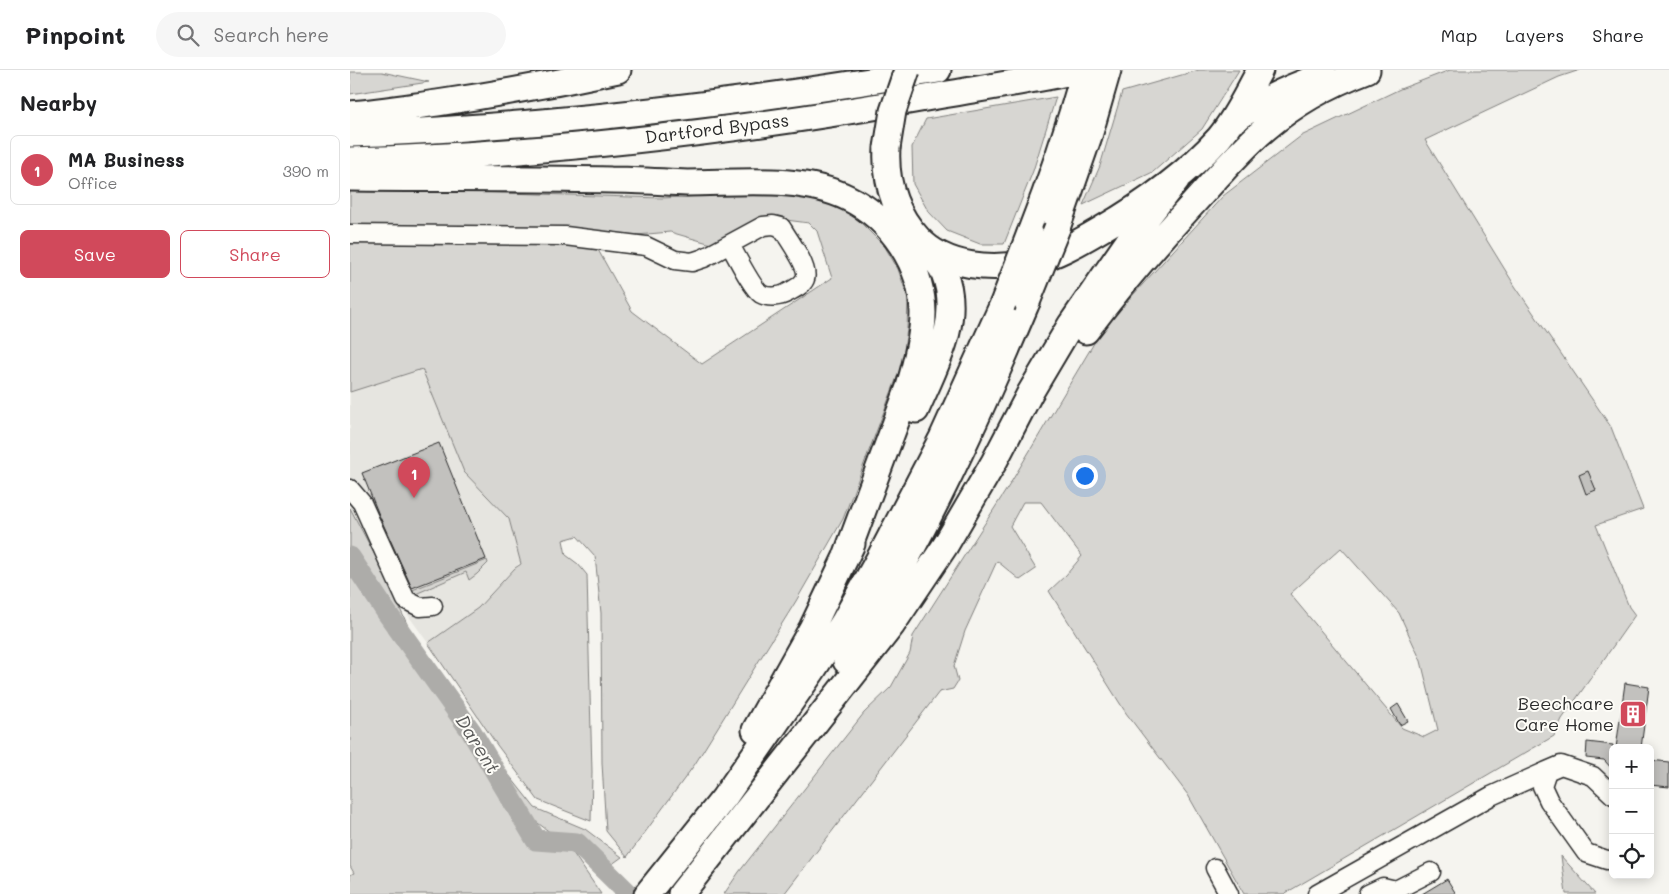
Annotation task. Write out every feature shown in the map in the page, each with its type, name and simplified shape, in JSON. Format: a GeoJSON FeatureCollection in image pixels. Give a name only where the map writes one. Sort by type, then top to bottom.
{"type":"FeatureCollection","features":[{"type":"Feature","properties":{"kind":"highway"},"geometry":{"type":"LineString","coordinates":[[350,114],[471,98],[618,70]]}},
{"type":"Feature","properties":{"kind":"highway"},"geometry":{"type":"LineString","coordinates":[[724,798],[759,722],[812,628],[877,496],[931,376],[948,329],[950,308],[947,282],[938,262],[916,236],[893,198],[886,163],[893,111],[907,70]]}},
{"type":"Feature","properties":{"kind":"highway","name":"Dartford Bypass"},"geometry":{"type":"LineString","coordinates":[[350,134],[493,126],[620,115],[751,100],[938,70]]}},
{"type":"Feature","properties":{"kind":"highway","name":"Dartford Bypass"},"geometry":{"type":"LineString","coordinates":[[350,160],[505,152],[751,126],[850,111],[1080,70]]}},
{"type":"Feature","properties":{"kind":"highway"},"geometry":{"type":"LineString","coordinates":[[748,811],[860,640],[962,451],[1057,228],[1079,132],[1084,70]]}},
{"type":"Feature","properties":{"kind":"highway"},"geometry":{"type":"LineString","coordinates":[[647,894],[724,798],[813,670],[871,572],[942,438],[1002,306],[1051,180],[1079,132],[1108,70]]}},
{"type":"Feature","properties":{"kind":"highway"},"geometry":{"type":"LineString","coordinates":[[612,180],[809,171],[844,180],[863,190],[937,254],[970,264],[1003,267],[1032,262],[1087,238],[1132,211],[1177,179],[1218,140],[1230,124],[1260,70]]}},
{"type":"Feature","properties":{"kind":"highway"},"geometry":{"type":"LineString","coordinates":[[1230,124],[1274,94],[1338,70]]}},
{"type":"Feature","properties":{"kind":"highway"},"geometry":{"type":"LineString","coordinates":[[994,462],[1070,352],[1103,308],[1164,235],[1220,174],[1258,136],[1286,112],[1336,83],[1367,70]]}},
{"type":"Feature","properties":{"kind":"highway"},"geometry":{"type":"LineString","coordinates":[[350,178],[775,183],[818,188],[846,197],[870,210],[888,227],[904,250],[914,270],[922,300],[922,323],[914,371],[845,559]]}},
{"type":"Feature","properties":{"kind":"highway"},"geometry":{"type":"LineString","coordinates":[[682,893],[892,625],[945,546],[994,462],[1030,393],[1071,324],[1127,243],[1177,179]]}},
{"type":"Feature","properties":{"kind":"street"},"geometry":{"type":"LineString","coordinates":[[350,234],[565,236],[646,246],[675,260],[692,262],[730,245],[763,226],[774,225],[781,227],[796,250],[806,270],[806,277],[801,285],[783,295],[761,294],[730,245]]}},
{"type":"Feature","properties":{"kind":"street"},"geometry":{"type":"LineString","coordinates":[[350,489],[362,503],[406,600],[420,607],[433,606]]}},
{"type":"Feature","properties":{"kind":"street"},"geometry":{"type":"LineString","coordinates":[[1317,894],[1491,796],[1561,765],[1593,776],[1609,791]]}},
{"type":"Feature","properties":{"kind":"street"},"geometry":{"type":"LineString","coordinates":[[1547,772],[1542,786],[1549,801],[1586,853],[1609,860]]}},
{"type":"Feature","properties":{"kind":"street"},"geometry":{"type":"LineString","coordinates":[[1215,868],[1229,894]]}},
{"type":"Feature","properties":{"kind":"street"},"geometry":{"type":"LineString","coordinates":[[1368,894],[1383,887],[1395,892],[1431,872]]}},
{"type":"Feature","properties":{"kind":"shaded area"},"geometry":{"type":"Polygon","coordinates":[[[1199,70],[1239,70],[1202,129],[1153,172],[1083,205],[1100,166],[1122,92],[1199,70]]]}},
{"type":"Feature","properties":{"kind":"shaded area"},"geometry":{"type":"Polygon","coordinates":[[[1450,70],[1580,70],[1559,77],[1425,140],[1515,286],[1611,427],[1643,509],[1596,525],[1629,607],[1635,615],[1562,719],[1554,736],[1284,894],[1244,894],[1188,795],[1126,713],[1049,591],[1082,556],[1041,502],[1023,502],[1010,526],[1036,569],[1020,580],[997,561],[965,631],[954,666],[958,681],[953,689],[939,692],[784,894],[724,894],[739,872],[864,713],[891,687],[910,653],[913,636],[1010,484],[1103,328],[1223,196],[1301,136],[1400,89],[1450,70]],[[1341,548],[1290,594],[1402,728],[1424,737],[1438,730],[1421,661],[1399,613],[1341,548]]]}},
{"type":"Feature","properties":{"kind":"shaded area"},"geometry":{"type":"Polygon","coordinates":[[[350,72],[382,72],[429,82],[350,94],[350,72]]]}},
{"type":"Feature","properties":{"kind":"shaded area"},"geometry":{"type":"Polygon","coordinates":[[[1056,97],[1033,171],[1004,244],[980,244],[947,231],[928,211],[913,184],[912,147],[926,119],[1056,97]]]}},
{"type":"Feature","properties":{"kind":"shaded area"},"geometry":{"type":"Polygon","coordinates":[[[350,188],[662,198],[791,194],[844,206],[885,247],[898,269],[908,298],[907,329],[902,364],[843,519],[796,601],[695,764],[627,857],[606,831],[602,763],[601,613],[595,556],[577,536],[563,540],[566,555],[578,564],[587,575],[592,772],[591,821],[538,800],[497,745],[428,643],[478,608],[521,564],[509,519],[464,472],[422,369],[350,392],[350,188]],[[786,220],[755,229],[715,245],[670,232],[592,239],[632,311],[702,364],[832,278],[817,231],[809,223],[786,220]]]}},
{"type":"Feature","properties":{"kind":"shaded area"},"geometry":{"type":"Polygon","coordinates":[[[454,330],[537,544],[478,608],[428,643],[393,594],[350,607],[350,352],[454,330]]]}},
{"type":"Feature","properties":{"kind":"shaded area"},"geometry":{"type":"Polygon","coordinates":[[[350,508],[378,561],[419,650],[492,775],[498,792],[529,845],[573,853],[601,894],[350,894],[350,875],[354,873],[350,866],[350,508]]]}},
{"type":"Feature","properties":{"kind":"shaded area"},"geometry":{"type":"Polygon","coordinates":[[[487,560],[488,563],[469,580],[466,572],[411,596],[410,591],[487,560]]]}},
{"type":"Feature","properties":{"kind":"shaded area"},"geometry":{"type":"Polygon","coordinates":[[[501,765],[535,808],[585,829],[622,857],[608,867],[581,839],[551,833],[526,814],[500,772],[501,765]]]}},
{"type":"Feature","properties":{"kind":"shaded area"},"geometry":{"type":"Polygon","coordinates":[[[1561,856],[1595,894],[1566,894],[1561,856]]]}},
{"type":"Feature","properties":{"kind":"building"},"geometry":{"type":"Polygon","coordinates":[[[439,443],[486,559],[412,588],[362,473],[439,443]]]}},
{"type":"Feature","properties":{"kind":"building"},"geometry":{"type":"Polygon","coordinates":[[[1588,471],[1596,490],[1586,494],[1579,475],[1588,471]]]}},
{"type":"Feature","properties":{"kind":"building","name":"Beechcare Care Home"},"geometry":{"type":"Polygon","coordinates":[[[1625,683],[1649,687],[1642,744],[1617,744],[1625,683]]]}},
{"type":"Feature","properties":{"kind":"building"},"geometry":{"type":"Polygon","coordinates":[[[1398,704],[1408,721],[1400,725],[1391,709],[1398,704]]]}},
{"type":"Feature","properties":{"kind":"building"},"geometry":{"type":"Polygon","coordinates":[[[1587,742],[1609,745],[1609,766],[1604,760],[1586,758],[1587,742]]]}},
{"type":"Feature","properties":{"kind":"building","name":"Beechcare Care Home"},"geometry":{"type":"Polygon","coordinates":[[[1654,760],[1669,762],[1669,787],[1654,785],[1654,760]]]}},
{"type":"Feature","properties":{"kind":"building"},"geometry":{"type":"Polygon","coordinates":[[[1447,879],[1456,894],[1422,894],[1447,879]]]}},
{"type":"Feature","properties":{"kind":"waterway","name":"Darent"},"geometry":{"type":"LineString","coordinates":[[350,557],[387,613],[471,731],[536,840],[577,843],[629,894]]}},
{"type":"Feature","properties":{"kind":"place","name":"MA Business"},"geometry":{"type":"Point","coordinates":[414,498]}},
{"type":"Feature","properties":{"kind":"place","name":"Beechcare Care Home"},"geometry":{"type":"Point","coordinates":[1633,714]}}]}
